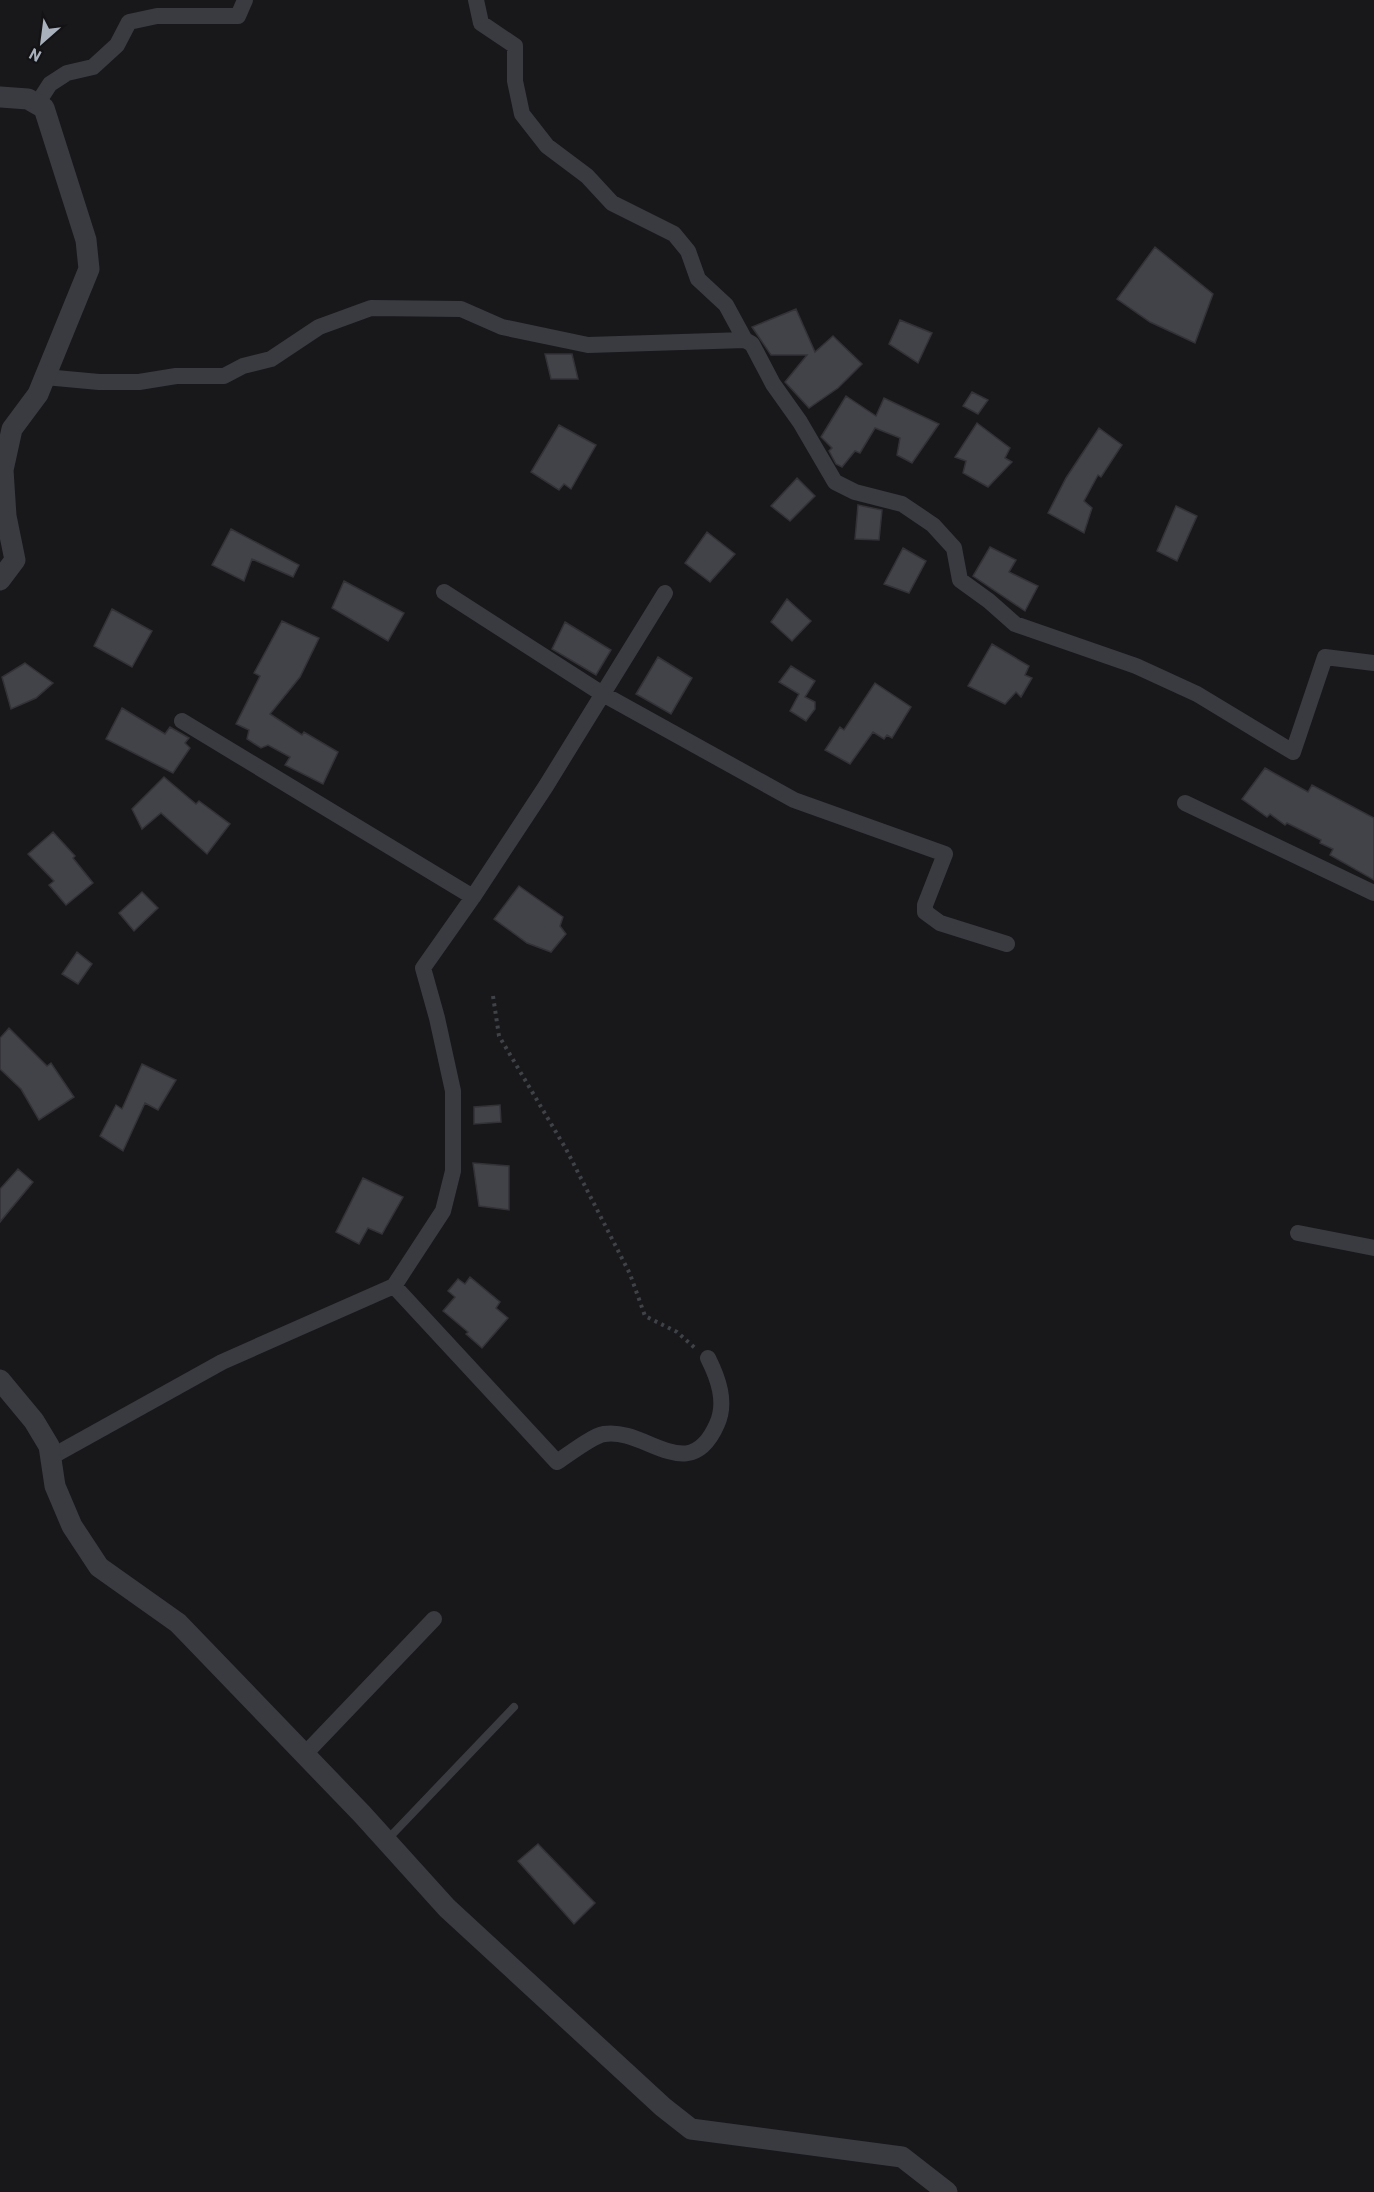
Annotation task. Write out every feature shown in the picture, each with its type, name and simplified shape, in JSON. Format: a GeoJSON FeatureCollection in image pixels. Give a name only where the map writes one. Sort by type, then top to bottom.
{"type":"FeatureCollection","features":[{"type":"Feature","properties":{"kind":"street"},"geometry":{"type":"LineString","coordinates":[[37,104],[50,84],[59,78],[67,73],[93,67],[117,45],[129,22],[157,16],[238,16],[245,0]]}},
{"type":"Feature","properties":{"kind":"street"},"geometry":{"type":"LineString","coordinates":[[476,0],[481,23],[515,46],[515,81],[522,114],[548,146],[587,176],[612,203],[674,234],[688,251],[698,279],[726,304],[745,340]]}},
{"type":"Feature","properties":{"kind":"street"},"geometry":{"type":"LineString","coordinates":[[0,97],[28,99],[44,108],[86,240],[89,269],[38,394],[12,429],[3,470],[6,516],[15,560],[0,580]]}},
{"type":"Feature","properties":{"kind":"street"},"geometry":{"type":"LineString","coordinates":[[45,377],[140,382],[176,376],[224,376],[243,366],[271,359],[318,327],[371,308],[461,309],[502,327],[588,345],[745,340],[752,344],[773,384],[800,422],[836,482],[855,492],[902,504],[933,525],[954,548],[960,580],[1015,624],[1136,666],[1197,694],[1232,718],[1293,752],[1325,657],[1374,663]]}},
{"type":"Feature","properties":{"kind":"street"},"geometry":{"type":"LineString","coordinates":[[444,592],[601,693],[794,800],[945,854],[924,905],[925,912],[940,923],[1007,944]]}},
{"type":"Feature","properties":{"kind":"street"},"geometry":{"type":"LineString","coordinates":[[51,1457],[222,1362],[394,1286],[443,1210],[453,1171],[453,1090],[423,968],[546,786],[601,693],[665,593]]}},
{"type":"Feature","properties":{"kind":"street"},"geometry":{"type":"LineString","coordinates":[[182,721],[473,897]]}},
{"type":"Feature","properties":{"kind":"street"},"geometry":{"type":"LineString","coordinates":[[1185,803],[1374,893]]}},
{"type":"Feature","properties":{"kind":"street"},"geometry":{"type":"LineString","coordinates":[[1298,1233],[1374,1248]]}},
{"type":"Feature","properties":{"kind":"street"},"geometry":{"type":"LineString","coordinates":[[394,1286],[557,1462],[603,1434],[625,1434],[672,1454],[691,1453],[712,1435],[722,1414],[719,1380],[708,1358]]}},
{"type":"Feature","properties":{"kind":"street"},"geometry":{"type":"LineString","coordinates":[[0,1380],[34,1421],[49,1446],[55,1486],[72,1526],[99,1567],[178,1623],[455,1916],[663,2107],[691,2130],[902,2157],[947,2192]]}},
{"type":"Feature","properties":{"kind":"street"},"geometry":{"type":"LineString","coordinates":[[304,1755],[434,1619]]}},
{"type":"Feature","properties":{"kind":"lane"},"geometry":{"type":"LineString","coordinates":[[386,1841],[514,1707]]}},
{"type":"Feature","properties":{"kind":"path"},"geometry":{"type":"LineString","coordinates":[[493,996],[499,1036],[566,1149],[630,1274],[645,1316],[676,1332],[708,1358]]}},
{"type":"Feature","properties":{"kind":"building"},"geometry":{"type":"Polygon","coordinates":[[[1155,247],[1213,294],[1195,343],[1150,322],[1117,299],[1155,247]]]}},
{"type":"Feature","properties":{"kind":"building"},"geometry":{"type":"Polygon","coordinates":[[[796,309],[815,352],[833,336],[862,364],[838,388],[809,408],[785,382],[807,355],[771,355],[752,327],[796,309]]]}},
{"type":"Feature","properties":{"kind":"building"},"geometry":{"type":"Polygon","coordinates":[[[900,320],[932,333],[918,363],[889,344],[900,320]]]}},
{"type":"Feature","properties":{"kind":"building"},"geometry":{"type":"Polygon","coordinates":[[[545,354],[572,354],[578,379],[551,379],[545,354]]]}},
{"type":"Feature","properties":{"kind":"building"},"geometry":{"type":"Polygon","coordinates":[[[972,392],[988,400],[978,414],[963,406],[972,392]]]}},
{"type":"Feature","properties":{"kind":"building"},"geometry":{"type":"Polygon","coordinates":[[[846,396],[876,416],[884,398],[939,424],[912,463],[897,455],[900,438],[875,428],[860,453],[855,451],[842,467],[836,464],[829,451],[832,448],[821,437],[846,396]]]}},
{"type":"Feature","properties":{"kind":"building"},"geometry":{"type":"Polygon","coordinates":[[[977,423],[1010,448],[1005,458],[1012,462],[988,487],[963,473],[966,461],[955,457],[977,423]]]}},
{"type":"Feature","properties":{"kind":"building"},"geometry":{"type":"Polygon","coordinates":[[[559,425],[596,445],[571,489],[564,484],[559,490],[531,472],[559,425]]]}},
{"type":"Feature","properties":{"kind":"building"},"geometry":{"type":"Polygon","coordinates":[[[1099,428],[1122,445],[1101,477],[1098,475],[1084,501],[1092,508],[1084,533],[1048,513],[1066,478],[1099,428]]]}},
{"type":"Feature","properties":{"kind":"building"},"geometry":{"type":"Polygon","coordinates":[[[797,478],[815,496],[790,521],[771,506],[797,478]]]}},
{"type":"Feature","properties":{"kind":"building"},"geometry":{"type":"Polygon","coordinates":[[[858,505],[882,510],[879,540],[855,539],[858,505]]]}},
{"type":"Feature","properties":{"kind":"building"},"geometry":{"type":"Polygon","coordinates":[[[1176,506],[1197,516],[1177,561],[1157,551],[1176,506]]]}},
{"type":"Feature","properties":{"kind":"building"},"geometry":{"type":"Polygon","coordinates":[[[231,529],[299,565],[293,577],[252,559],[244,581],[212,565],[231,529]]]}},
{"type":"Feature","properties":{"kind":"building"},"geometry":{"type":"Polygon","coordinates":[[[707,532],[735,554],[710,582],[685,563],[707,532]]]}},
{"type":"Feature","properties":{"kind":"building"},"geometry":{"type":"Polygon","coordinates":[[[990,547],[1016,560],[1009,572],[1038,586],[1025,611],[973,576],[990,547]]]}},
{"type":"Feature","properties":{"kind":"building"},"geometry":{"type":"Polygon","coordinates":[[[903,548],[926,561],[909,593],[884,584],[903,548]]]}},
{"type":"Feature","properties":{"kind":"building"},"geometry":{"type":"Polygon","coordinates":[[[344,581],[404,613],[388,641],[332,608],[344,581]]]}},
{"type":"Feature","properties":{"kind":"building"},"geometry":{"type":"Polygon","coordinates":[[[787,599],[811,621],[792,641],[771,622],[787,599]]]}},
{"type":"Feature","properties":{"kind":"building"},"geometry":{"type":"Polygon","coordinates":[[[112,609],[152,631],[132,667],[94,646],[112,609]]]}},
{"type":"Feature","properties":{"kind":"building"},"geometry":{"type":"Polygon","coordinates":[[[282,621],[319,638],[300,677],[270,714],[302,735],[304,732],[338,752],[323,784],[285,765],[290,757],[268,745],[261,748],[247,739],[249,730],[236,724],[260,676],[254,673],[282,621]]]}},
{"type":"Feature","properties":{"kind":"building"},"geometry":{"type":"Polygon","coordinates":[[[565,622],[611,650],[596,675],[552,649],[565,622]]]}},
{"type":"Feature","properties":{"kind":"building"},"geometry":{"type":"Polygon","coordinates":[[[992,644],[1029,666],[1025,675],[1032,678],[1021,697],[1016,692],[1005,704],[968,686],[992,644]]]}},
{"type":"Feature","properties":{"kind":"building"},"geometry":{"type":"Polygon","coordinates":[[[658,657],[692,678],[671,714],[636,694],[658,657]]]}},
{"type":"Feature","properties":{"kind":"building"},"geometry":{"type":"Polygon","coordinates":[[[25,663],[53,683],[36,698],[11,709],[2,677],[25,663]]]}},
{"type":"Feature","properties":{"kind":"building"},"geometry":{"type":"Polygon","coordinates":[[[791,666],[815,681],[805,697],[815,702],[815,709],[806,721],[790,711],[799,694],[779,682],[791,666]]]}},
{"type":"Feature","properties":{"kind":"building"},"geometry":{"type":"Polygon","coordinates":[[[875,683],[911,707],[892,738],[887,735],[884,739],[873,732],[850,764],[825,750],[840,727],[844,730],[875,683]]]}},
{"type":"Feature","properties":{"kind":"building"},"geometry":{"type":"Polygon","coordinates":[[[122,708],[165,734],[170,727],[189,738],[185,743],[190,748],[173,773],[106,739],[122,708]]]}},
{"type":"Feature","properties":{"kind":"building"},"geometry":{"type":"Polygon","coordinates":[[[1265,768],[1308,792],[1312,785],[1374,818],[1374,880],[1330,855],[1333,849],[1320,843],[1321,840],[1287,823],[1285,825],[1270,814],[1267,817],[1242,799],[1265,768]]]}},
{"type":"Feature","properties":{"kind":"building"},"geometry":{"type":"Polygon","coordinates":[[[164,777],[196,804],[199,801],[230,824],[207,854],[161,813],[142,829],[132,809],[164,777]]]}},
{"type":"Feature","properties":{"kind":"building"},"geometry":{"type":"Polygon","coordinates":[[[53,832],[75,856],[73,858],[93,883],[66,905],[49,885],[54,881],[28,854],[53,832]]]}},
{"type":"Feature","properties":{"kind":"building"},"geometry":{"type":"Polygon","coordinates":[[[519,886],[563,917],[560,926],[566,934],[551,952],[527,943],[494,919],[519,886]]]}},
{"type":"Feature","properties":{"kind":"building"},"geometry":{"type":"Polygon","coordinates":[[[142,892],[158,908],[134,931],[119,913],[142,892]]]}},
{"type":"Feature","properties":{"kind":"building"},"geometry":{"type":"Polygon","coordinates":[[[77,952],[92,964],[78,984],[62,974],[77,952]]]}},
{"type":"Feature","properties":{"kind":"building"},"geometry":{"type":"Polygon","coordinates":[[[9,1028],[47,1066],[51,1063],[74,1097],[39,1120],[21,1089],[0,1069],[0,1038],[9,1028]]]}},
{"type":"Feature","properties":{"kind":"building"},"geometry":{"type":"Polygon","coordinates":[[[142,1064],[176,1080],[158,1110],[145,1103],[123,1151],[100,1136],[116,1105],[122,1109],[142,1064]]]}},
{"type":"Feature","properties":{"kind":"building"},"geometry":{"type":"Polygon","coordinates":[[[500,1105],[501,1122],[474,1124],[474,1107],[500,1105]]]}},
{"type":"Feature","properties":{"kind":"building"},"geometry":{"type":"Polygon","coordinates":[[[473,1163],[509,1166],[509,1210],[479,1206],[473,1163]]]}},
{"type":"Feature","properties":{"kind":"building"},"geometry":{"type":"Polygon","coordinates":[[[18,1169],[33,1182],[0,1222],[0,1189],[18,1169]]]}},
{"type":"Feature","properties":{"kind":"building"},"geometry":{"type":"Polygon","coordinates":[[[363,1178],[403,1197],[382,1234],[368,1228],[359,1244],[336,1232],[363,1178]]]}},
{"type":"Feature","properties":{"kind":"building"},"geometry":{"type":"Polygon","coordinates":[[[470,1277],[500,1302],[496,1308],[508,1318],[482,1348],[466,1334],[468,1332],[443,1311],[455,1297],[448,1291],[458,1279],[465,1284],[470,1277]]]}},
{"type":"Feature","properties":{"kind":"building"},"geometry":{"type":"Polygon","coordinates":[[[538,1844],[595,1903],[574,1924],[518,1861],[538,1844]]]}}]}
